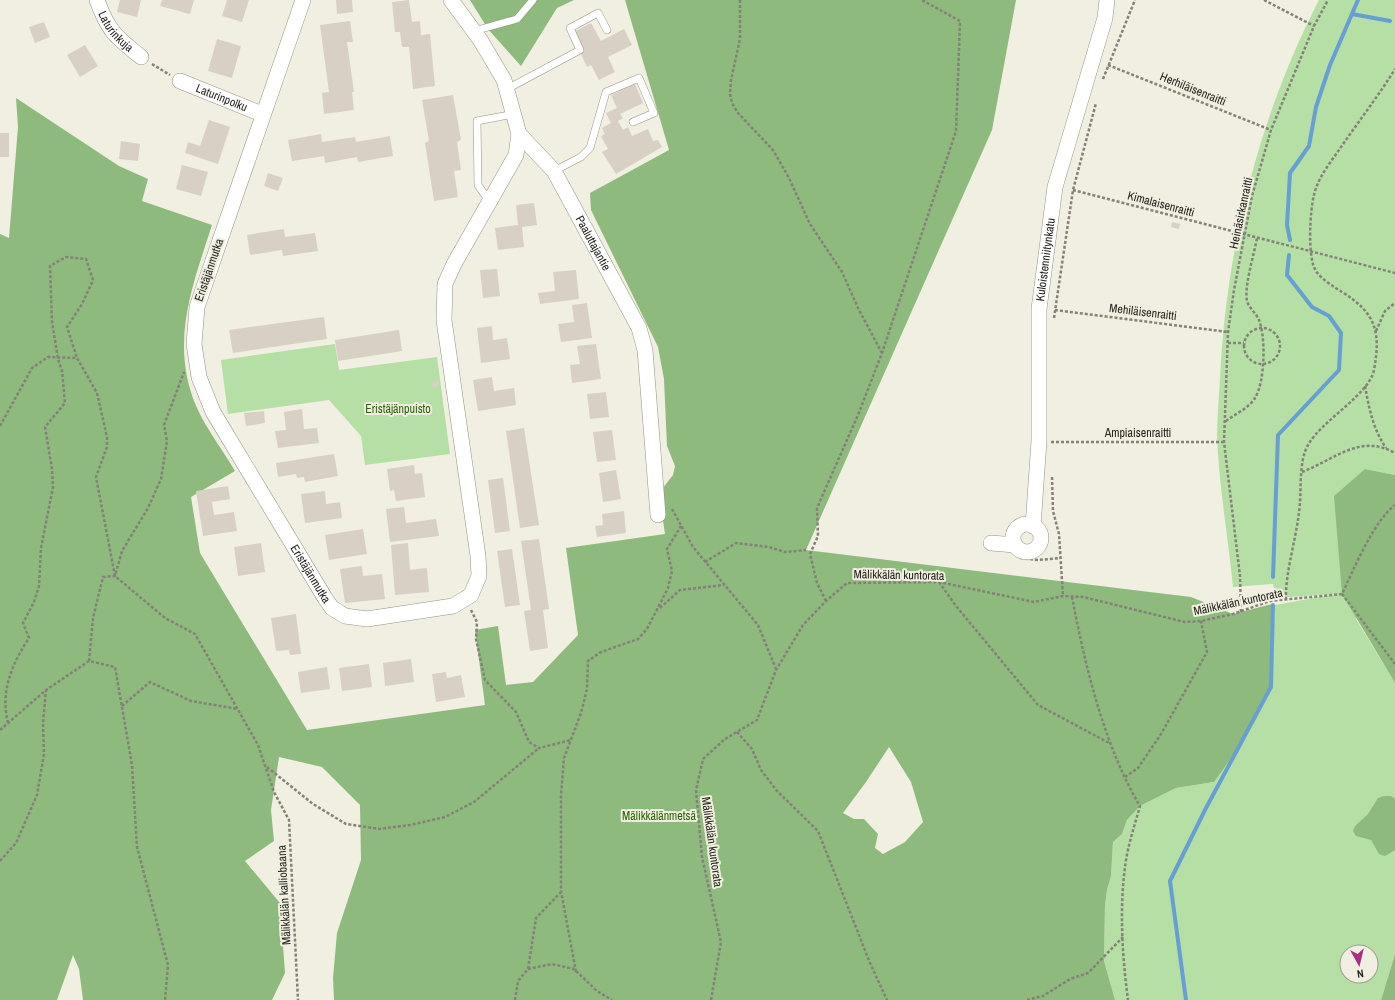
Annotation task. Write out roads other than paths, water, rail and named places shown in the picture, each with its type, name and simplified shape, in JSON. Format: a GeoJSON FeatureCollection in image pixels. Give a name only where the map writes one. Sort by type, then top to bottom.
{"type":"FeatureCollection","features":[{"type":"Feature","properties":{"kind":"street","name":"Laturinkuja"},"geometry":{"type":"LineString","coordinates":[[97,0],[102,16],[113,33],[141,57]]}},
{"type":"Feature","properties":{"kind":"street","name":"Eristäjänmutka"},"geometry":{"type":"LineString","coordinates":[[303,0],[262,114],[197,306],[194,344],[199,378],[213,412],[332,608],[346,616],[367,619],[453,606],[471,595],[479,576],[478,556],[444,320],[443,300],[445,284],[454,264],[489,202]]}},
{"type":"Feature","properties":{"kind":"street","name":"Paaluttajantie"},"geometry":{"type":"LineString","coordinates":[[451,0],[474,31],[504,80],[519,134],[554,171],[639,328],[645,350],[658,515]]}},
{"type":"Feature","properties":{"kind":"street","name":"Kuloistenniitynkatu"},"geometry":{"type":"LineString","coordinates":[[1033,526],[1039,441],[1039,309],[1055,187],[1105,18],[1107,0]]}},
{"type":"Feature","properties":{"kind":"street","name":"Laturinpolku"},"geometry":{"type":"LineString","coordinates":[[180,81],[262,114]]}},
{"type":"Feature","properties":{"kind":"street"},"geometry":{"type":"LineString","coordinates":[[489,202],[516,155],[519,134]]}},
{"type":"Feature","properties":{"kind":"street"},"geometry":{"type":"LineString","coordinates":[[1026,525],[1033,526],[1040,534],[1040,543],[1030,552],[1021,551],[1015,545],[1013,536],[1018,528],[1026,525]]}},
{"type":"Feature","properties":{"kind":"street"},"geometry":{"type":"LineString","coordinates":[[991,543],[1015,545]]}},
{"type":"Feature","properties":{"kind":"lane"},"geometry":{"type":"LineString","coordinates":[[474,31],[517,19],[532,0]]}},
{"type":"Feature","properties":{"kind":"lane"},"geometry":{"type":"LineString","coordinates":[[507,89],[580,50],[570,28],[598,13],[607,30]]}},
{"type":"Feature","properties":{"kind":"lane"},"geometry":{"type":"LineString","coordinates":[[554,171],[581,157],[590,148],[606,92],[639,78],[654,113],[633,122]]}},
{"type":"Feature","properties":{"kind":"lane"},"geometry":{"type":"LineString","coordinates":[[489,202],[478,185],[477,121],[514,114]]}},
{"type":"Feature","properties":{"kind":"waterway"},"geometry":{"type":"LineString","coordinates":[[1290,240],[1287,225],[1290,173],[1309,146],[1316,107],[1330,65],[1358,0]]}},
{"type":"Feature","properties":{"kind":"waterway"},"geometry":{"type":"LineString","coordinates":[[1352,14],[1390,21]]}},
{"type":"Feature","properties":{"kind":"waterway"},"geometry":{"type":"LineString","coordinates":[[1273,577],[1278,435],[1339,370],[1341,333],[1329,316],[1312,307],[1287,275],[1289,255]]}},
{"type":"Feature","properties":{"kind":"waterway"},"geometry":{"type":"LineString","coordinates":[[1186,1000],[1170,881],[1206,808],[1271,687],[1273,605]]}},
{"type":"Feature","properties":{"kind":"park label","name":"Eristäjänpuisto"},"geometry":{"type":"Point","coordinates":[398,409]}},
{"type":"Feature","properties":{"kind":"park label","name":"Mälikkälänmetsä"},"geometry":{"type":"Point","coordinates":[659,816]}}]}
